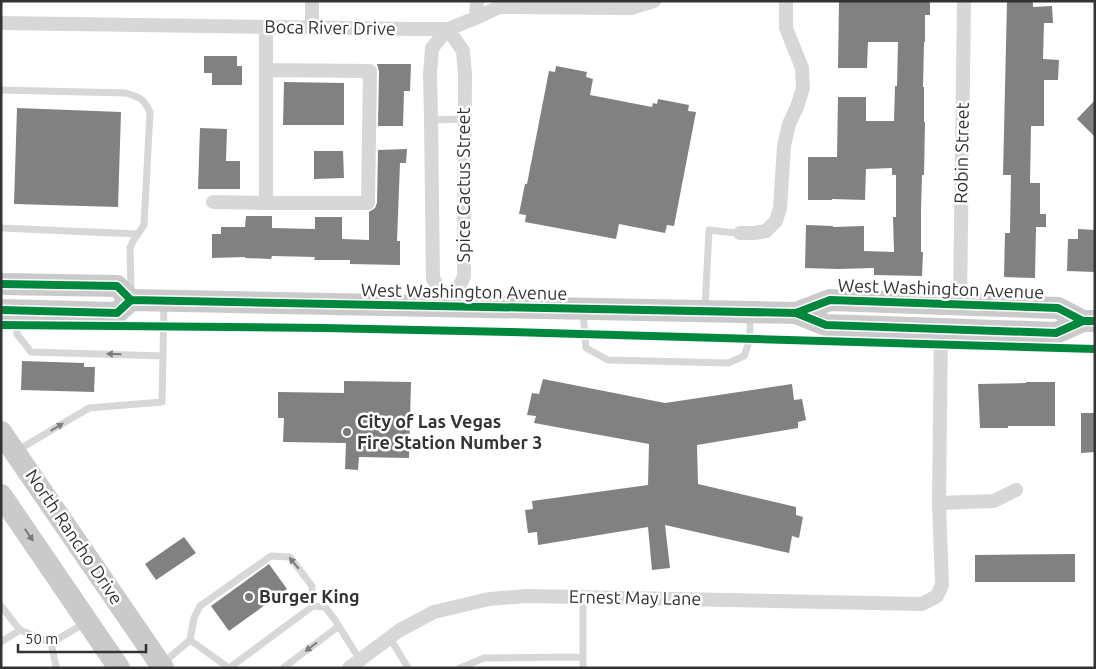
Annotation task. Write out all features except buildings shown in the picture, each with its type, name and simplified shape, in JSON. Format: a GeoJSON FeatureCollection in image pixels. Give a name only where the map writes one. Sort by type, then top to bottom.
{"type":"FeatureCollection","features":[{"type":"Feature","properties":{"kind":"main road"},"geometry":{"type":"LineString","coordinates":[[1,284],[118,286],[131,300],[118,313],[7,310]]}},
{"type":"Feature","properties":{"kind":"main road","name":"West Washington Avenue"},"geometry":{"type":"LineString","coordinates":[[131,300],[796,313],[826,325],[1056,333],[1089,321]]}},
{"type":"Feature","properties":{"kind":"main road","name":"West Washington Avenue"},"geometry":{"type":"LineString","coordinates":[[796,313],[830,300],[1058,308],[1089,321]]}},
{"type":"Feature","properties":{"kind":"main road"},"geometry":{"type":"LineString","coordinates":[[826,325],[871,315],[936,315],[945,313],[960,304]]}},
{"type":"Feature","properties":{"kind":"main road"},"geometry":{"type":"LineString","coordinates":[[941,329],[944,324],[959,318],[1032,318],[1058,308]]}},
{"type":"Feature","properties":{"kind":"main road","name":"North Rancho Drive"},"geometry":{"type":"LineString","coordinates":[[1,432],[162,666]]}},
{"type":"Feature","properties":{"kind":"main road","name":"North Rancho Drive"},"geometry":{"type":"LineString","coordinates":[[1,495],[119,668]]}},
{"type":"Feature","properties":{"kind":"street"},"geometry":{"type":"LineString","coordinates":[[312,1],[312,28]]}},
{"type":"Feature","properties":{"kind":"street"},"geometry":{"type":"LineString","coordinates":[[476,18],[477,1]]}},
{"type":"Feature","properties":{"kind":"street","name":"Boca River Drive"},"geometry":{"type":"LineString","coordinates":[[1,23],[448,29],[499,7],[631,8],[654,1]]}},
{"type":"Feature","properties":{"kind":"street"},"geometry":{"type":"LineString","coordinates":[[740,233],[766,231],[776,221],[780,208],[784,146],[789,124],[797,107],[802,88],[802,68],[786,28],[786,1]]}},
{"type":"Feature","properties":{"kind":"street","name":"Robin Street"},"geometry":{"type":"LineString","coordinates":[[960,304],[964,1]]}},
{"type":"Feature","properties":{"kind":"street"},"geometry":{"type":"LineString","coordinates":[[266,27],[266,203]]}},
{"type":"Feature","properties":{"kind":"street","name":"Spice Cactus Street"},"geometry":{"type":"LineString","coordinates":[[448,29],[463,51],[465,74],[464,276],[451,306],[433,279],[430,74],[432,48],[448,29]]}},
{"type":"Feature","properties":{"kind":"street"},"geometry":{"type":"LineString","coordinates":[[213,202],[368,203],[370,71],[266,70]]}},
{"type":"Feature","properties":{"kind":"street"},"geometry":{"type":"LineString","coordinates":[[941,329],[939,503],[994,501],[1016,490]]}},
{"type":"Feature","properties":{"kind":"street","name":"Ernest May Lane"},"geometry":{"type":"LineString","coordinates":[[355,664],[400,630],[434,612],[489,599],[528,596],[922,604],[937,596],[942,585],[939,503]]}},
{"type":"Feature","properties":{"kind":"lane"},"geometry":{"type":"LineString","coordinates":[[1,90],[126,93],[140,97],[146,105],[150,112],[144,225],[130,248],[131,300]]}},
{"type":"Feature","properties":{"kind":"lane"},"geometry":{"type":"LineString","coordinates":[[431,120],[464,119]]}},
{"type":"Feature","properties":{"kind":"lane"},"geometry":{"type":"LineString","coordinates":[[1,228],[137,234]]}},
{"type":"Feature","properties":{"kind":"lane"},"geometry":{"type":"LineString","coordinates":[[705,312],[709,230],[740,233]]}},
{"type":"Feature","properties":{"kind":"lane"},"geometry":{"type":"LineString","coordinates":[[15,451],[89,408],[162,402],[164,300]]}},
{"type":"Feature","properties":{"kind":"lane"},"geometry":{"type":"LineString","coordinates":[[583,309],[586,348],[608,360],[728,363],[744,356],[750,339],[750,312]]}},
{"type":"Feature","properties":{"kind":"lane"},"geometry":{"type":"LineString","coordinates":[[7,310],[18,334],[31,352],[163,356]]}},
{"type":"Feature","properties":{"kind":"lane"},"geometry":{"type":"LineString","coordinates":[[162,666],[190,640],[194,618],[200,606],[271,556],[290,557],[312,586],[313,606]]}},
{"type":"Feature","properties":{"kind":"lane"},"geometry":{"type":"LineString","coordinates":[[583,597],[583,668]]}},
{"type":"Feature","properties":{"kind":"lane"},"geometry":{"type":"LineString","coordinates":[[1,606],[20,630],[51,643]]}},
{"type":"Feature","properties":{"kind":"lane"},"geometry":{"type":"LineString","coordinates":[[190,640],[229,668],[313,606],[325,608],[338,626],[355,664]]}},
{"type":"Feature","properties":{"kind":"lane"},"geometry":{"type":"LineString","coordinates":[[51,643],[87,621]]}},
{"type":"Feature","properties":{"kind":"lane"},"geometry":{"type":"LineString","coordinates":[[283,668],[338,626]]}},
{"type":"Feature","properties":{"kind":"lane"},"geometry":{"type":"LineString","coordinates":[[1,642],[20,630]]}},
{"type":"Feature","properties":{"kind":"lane"},"geometry":{"type":"LineString","coordinates":[[390,638],[408,668]]}},
{"type":"Feature","properties":{"kind":"lane"},"geometry":{"type":"LineString","coordinates":[[51,643],[55,668]]}},
{"type":"Feature","properties":{"kind":"lane"},"geometry":{"type":"LineString","coordinates":[[460,668],[484,658],[583,658]]}},
{"type":"Feature","properties":{"kind":"cycle path"},"geometry":{"type":"LineString","coordinates":[[1,284],[117,286],[131,300],[796,313],[830,300],[1058,308],[1083,321]]}},
{"type":"Feature","properties":{"kind":"cycle path"},"geometry":{"type":"LineString","coordinates":[[1,310],[117,313],[131,300]]}},
{"type":"Feature","properties":{"kind":"cycle path"},"geometry":{"type":"LineString","coordinates":[[796,313],[826,325],[1056,333],[1083,321],[1095,321]]}},
{"type":"Feature","properties":{"kind":"cycle path"},"geometry":{"type":"LineString","coordinates":[[1,325],[511,332],[1095,349]]}},
{"type":"Feature","properties":{"kind":"place","name":"City of Las Vegas Fire Station Number 3"},"geometry":{"type":"Point","coordinates":[347,432]}},
{"type":"Feature","properties":{"kind":"place","name":"Burger King"},"geometry":{"type":"Point","coordinates":[249,597]}}]}
